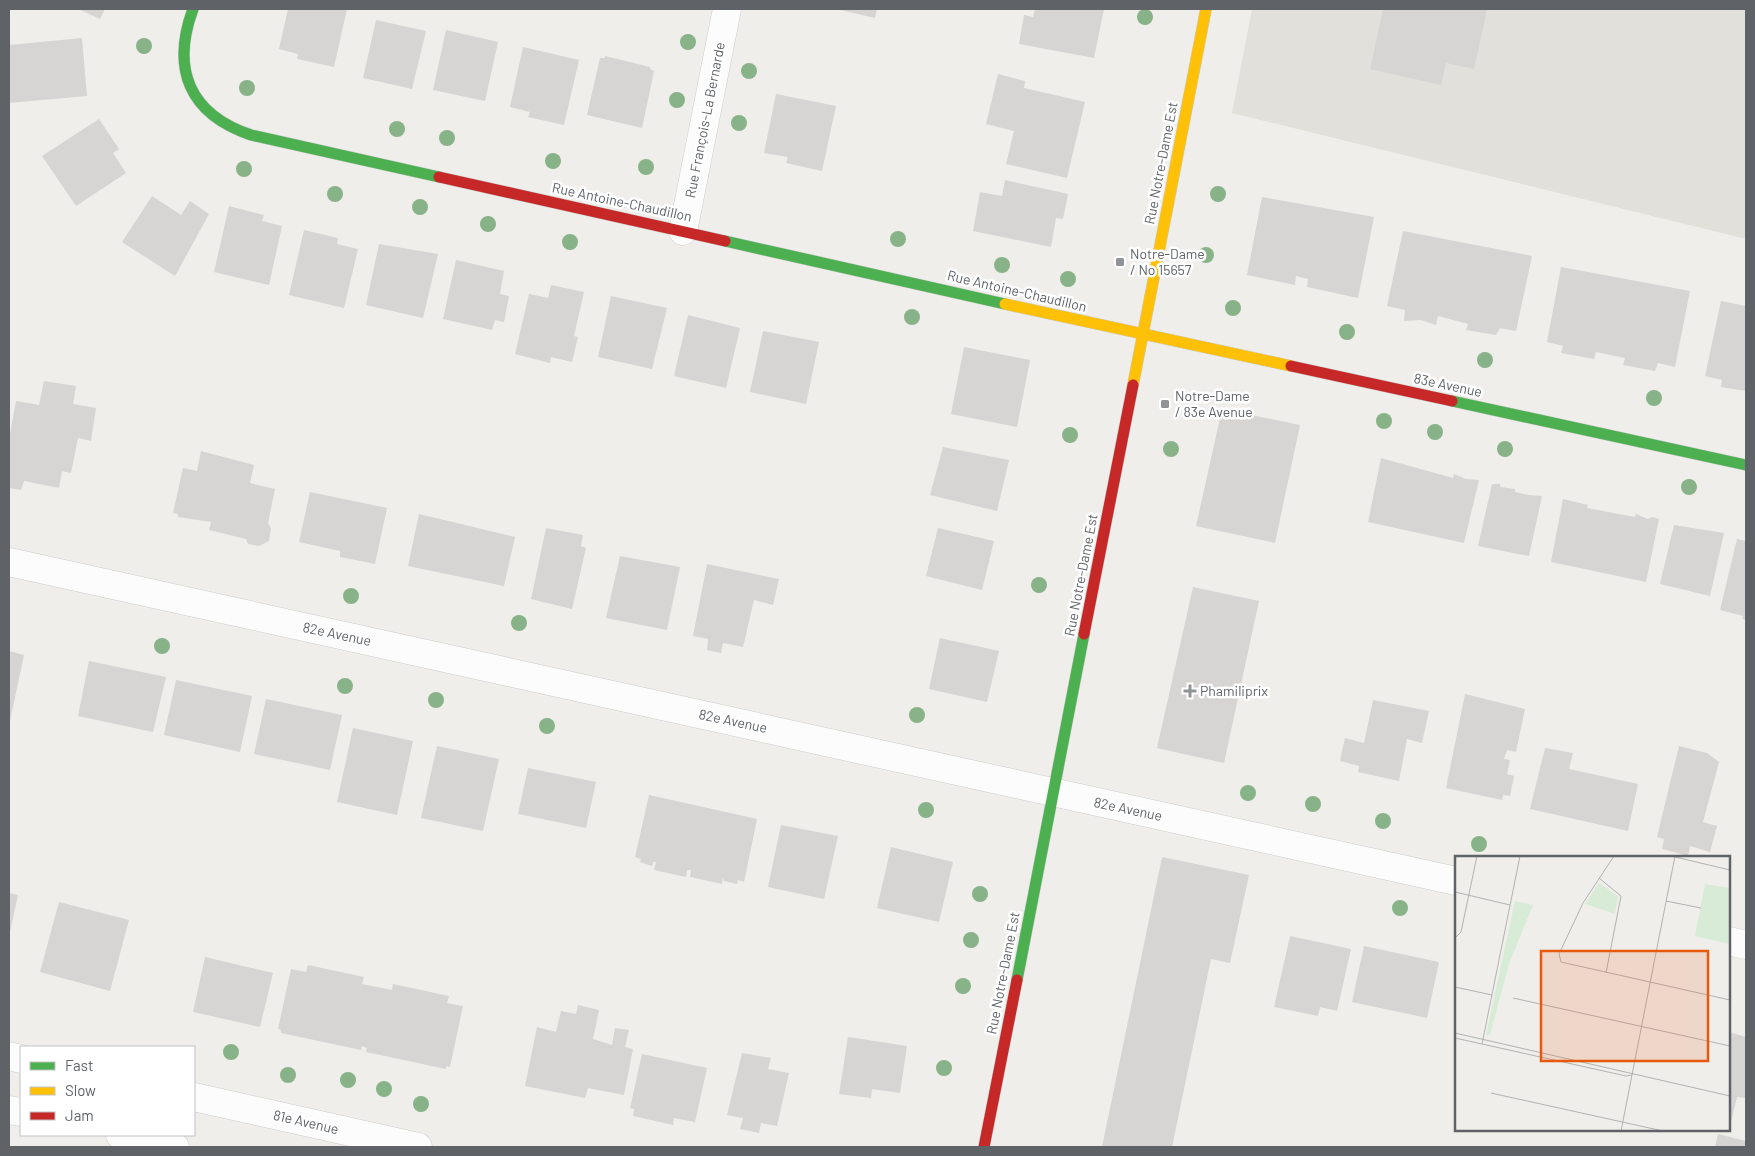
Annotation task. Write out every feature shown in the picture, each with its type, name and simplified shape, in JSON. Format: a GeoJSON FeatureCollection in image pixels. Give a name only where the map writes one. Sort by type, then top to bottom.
{"type":"FeatureCollection","features":[{"type":"Feature","properties":{"kind":"street","name":"Rue Antoine-Chaudillon"},"geometry":{"type":"LineString","coordinates":[[193,9],[185,26],[181,49],[184,74],[194,95],[208,113],[226,125],[251,135],[1144,335]]}},
{"type":"Feature","properties":{"kind":"street","name":"Rue François-La Bernarde"},"geometry":{"type":"LineString","coordinates":[[683,231],[727,9]]}},
{"type":"Feature","properties":{"kind":"street","name":"Rue Notre-Dame Est"},"geometry":{"type":"LineString","coordinates":[[984,1147],[1144,335],[1206,9]]}},
{"type":"Feature","properties":{"kind":"street","name":"83e Avenue"},"geometry":{"type":"LineString","coordinates":[[1144,335],[1746,465]]}},
{"type":"Feature","properties":{"kind":"street","name":"82e Avenue"},"geometry":{"type":"LineString","coordinates":[[9,562],[1455,881]]}},
{"type":"Feature","properties":{"kind":"street"},"geometry":{"type":"LineString","coordinates":[[1730,941],[1746,945]]}},
{"type":"Feature","properties":{"kind":"street","name":"81e Avenue"},"geometry":{"type":"LineString","coordinates":[[195,1097],[418,1147]]}},
{"type":"Feature","properties":{"kind":"street"},"geometry":{"type":"LineString","coordinates":[[125,1136],[175,1147]]}},
{"type":"Feature","properties":{"kind":"shaded area"},"geometry":{"type":"Polygon","coordinates":[[[1252,9],[1746,9],[1746,239],[1232,113],[1252,9]]]}},
{"type":"Feature","properties":{"kind":"building"},"geometry":{"type":"Polygon","coordinates":[[[78,9],[105,9],[100,19],[78,9]]]}},
{"type":"Feature","properties":{"kind":"building"},"geometry":{"type":"Polygon","coordinates":[[[288,9],[347,9],[334,67],[297,59],[298,54],[279,49],[288,9]]]}},
{"type":"Feature","properties":{"kind":"building"},"geometry":{"type":"Polygon","coordinates":[[[836,9],[877,9],[875,18],[836,9]]]}},
{"type":"Feature","properties":{"kind":"building"},"geometry":{"type":"Polygon","coordinates":[[[1035,9],[1104,9],[1094,58],[1019,44],[1024,15],[1033,17],[1035,9]]]}},
{"type":"Feature","properties":{"kind":"building"},"geometry":{"type":"Polygon","coordinates":[[[1383,9],[1487,9],[1474,69],[1446,63],[1441,85],[1370,69],[1383,9]]]}},
{"type":"Feature","properties":{"kind":"building"},"geometry":{"type":"Polygon","coordinates":[[[376,20],[426,31],[412,89],[363,78],[376,20]]]}},
{"type":"Feature","properties":{"kind":"building"},"geometry":{"type":"Polygon","coordinates":[[[446,30],[498,42],[485,101],[433,90],[446,30]]]}},
{"type":"Feature","properties":{"kind":"building"},"geometry":{"type":"Polygon","coordinates":[[[82,38],[87,96],[9,103],[9,45],[82,38]]]}},
{"type":"Feature","properties":{"kind":"building"},"geometry":{"type":"Polygon","coordinates":[[[523,47],[579,60],[564,125],[528,117],[530,112],[510,107],[523,47]]]}},
{"type":"Feature","properties":{"kind":"building"},"geometry":{"type":"Polygon","coordinates":[[[605,56],[650,67],[654,71],[642,128],[587,115],[600,58],[605,58],[605,56]]]}},
{"type":"Feature","properties":{"kind":"building"},"geometry":{"type":"Polygon","coordinates":[[[998,74],[1025,81],[1024,88],[1085,102],[1067,178],[1006,164],[1014,131],[986,124],[998,74]]]}},
{"type":"Feature","properties":{"kind":"building"},"geometry":{"type":"Polygon","coordinates":[[[776,94],[836,106],[822,171],[786,163],[788,157],[764,153],[776,94]]]}},
{"type":"Feature","properties":{"kind":"building"},"geometry":{"type":"Polygon","coordinates":[[[99,119],[119,149],[113,153],[126,173],[76,206],[42,156],[99,119]]]}},
{"type":"Feature","properties":{"kind":"building"},"geometry":{"type":"Polygon","coordinates":[[[1005,180],[1068,194],[1063,219],[1056,218],[1051,247],[973,231],[980,192],[1002,196],[1005,180]]]}},
{"type":"Feature","properties":{"kind":"building"},"geometry":{"type":"Polygon","coordinates":[[[152,196],[181,215],[190,201],[209,214],[175,276],[122,242],[152,196]]]}},
{"type":"Feature","properties":{"kind":"building"},"geometry":{"type":"Polygon","coordinates":[[[1262,197],[1374,217],[1358,298],[1307,287],[1308,279],[1296,276],[1295,285],[1247,275],[1262,197]]]}},
{"type":"Feature","properties":{"kind":"building"},"geometry":{"type":"Polygon","coordinates":[[[229,206],[264,215],[262,221],[282,226],[269,285],[214,272],[229,206]]]}},
{"type":"Feature","properties":{"kind":"building"},"geometry":{"type":"Polygon","coordinates":[[[304,230],[338,238],[337,244],[358,249],[344,308],[289,295],[304,230]]]}},
{"type":"Feature","properties":{"kind":"building"},"geometry":{"type":"Polygon","coordinates":[[[1403,231],[1532,256],[1516,331],[1500,328],[1496,335],[1466,330],[1468,324],[1438,316],[1436,325],[1421,320],[1404,321],[1405,310],[1387,306],[1403,231]]]}},
{"type":"Feature","properties":{"kind":"building"},"geometry":{"type":"Polygon","coordinates":[[[379,244],[438,254],[423,318],[366,305],[379,244]]]}},
{"type":"Feature","properties":{"kind":"building"},"geometry":{"type":"Polygon","coordinates":[[[456,260],[504,271],[500,294],[509,296],[504,322],[495,320],[492,330],[443,319],[456,260]]]}},
{"type":"Feature","properties":{"kind":"building"},"geometry":{"type":"Polygon","coordinates":[[[1561,267],[1690,291],[1675,367],[1658,363],[1655,371],[1623,365],[1625,358],[1596,352],[1594,359],[1561,353],[1563,346],[1547,342],[1561,267]]]}},
{"type":"Feature","properties":{"kind":"building"},"geometry":{"type":"Polygon","coordinates":[[[551,285],[584,292],[574,336],[578,337],[572,362],[551,357],[550,363],[515,354],[529,294],[548,298],[551,285]]]}},
{"type":"Feature","properties":{"kind":"building"},"geometry":{"type":"Polygon","coordinates":[[[611,296],[667,308],[652,369],[598,357],[611,296]]]}},
{"type":"Feature","properties":{"kind":"building"},"geometry":{"type":"Polygon","coordinates":[[[1721,301],[1746,306],[1746,391],[1721,387],[1722,380],[1705,376],[1721,301]]]}},
{"type":"Feature","properties":{"kind":"building"},"geometry":{"type":"Polygon","coordinates":[[[688,315],[740,328],[726,388],[674,376],[688,315]]]}},
{"type":"Feature","properties":{"kind":"building"},"geometry":{"type":"Polygon","coordinates":[[[763,331],[819,342],[806,404],[750,392],[763,331]]]}},
{"type":"Feature","properties":{"kind":"building"},"geometry":{"type":"Polygon","coordinates":[[[964,347],[1030,360],[1017,427],[951,414],[964,347]]]}},
{"type":"Feature","properties":{"kind":"building"},"geometry":{"type":"Polygon","coordinates":[[[44,381],[76,386],[73,404],[96,408],[91,441],[78,438],[71,473],[62,471],[59,488],[24,481],[21,490],[9,488],[9,439],[16,401],[39,405],[44,381]]]}},
{"type":"Feature","properties":{"kind":"building"},"geometry":{"type":"Polygon","coordinates":[[[1222,409],[1300,425],[1275,543],[1196,526],[1222,409]]]}},
{"type":"Feature","properties":{"kind":"building"},"geometry":{"type":"Polygon","coordinates":[[[943,447],[1009,460],[997,511],[930,495],[943,447]]]}},
{"type":"Feature","properties":{"kind":"building"},"geometry":{"type":"Polygon","coordinates":[[[201,451],[254,465],[250,483],[275,489],[268,523],[271,528],[269,541],[259,546],[248,544],[246,539],[209,530],[211,522],[178,517],[178,514],[173,513],[183,468],[197,471],[201,451]]]}},
{"type":"Feature","properties":{"kind":"building"},"geometry":{"type":"Polygon","coordinates":[[[1381,458],[1453,478],[1454,474],[1466,479],[1479,480],[1464,543],[1368,522],[1381,458]]]}},
{"type":"Feature","properties":{"kind":"building"},"geometry":{"type":"Polygon","coordinates":[[[1492,484],[1500,484],[1500,487],[1515,489],[1515,492],[1542,496],[1529,556],[1478,546],[1492,484]]]}},
{"type":"Feature","properties":{"kind":"building"},"geometry":{"type":"Polygon","coordinates":[[[310,492],[387,508],[375,564],[340,557],[340,551],[299,542],[310,492]]]}},
{"type":"Feature","properties":{"kind":"building"},"geometry":{"type":"Polygon","coordinates":[[[1563,499],[1588,505],[1587,508],[1635,517],[1636,514],[1648,519],[1652,517],[1659,519],[1646,582],[1551,562],[1563,499]]]}},
{"type":"Feature","properties":{"kind":"building"},"geometry":{"type":"Polygon","coordinates":[[[419,514],[515,537],[504,586],[408,566],[419,514]]]}},
{"type":"Feature","properties":{"kind":"building"},"geometry":{"type":"Polygon","coordinates":[[[1674,525],[1724,533],[1710,596],[1660,584],[1674,525]]]}},
{"type":"Feature","properties":{"kind":"building"},"geometry":{"type":"Polygon","coordinates":[[[546,528],[583,535],[581,546],[586,548],[572,609],[531,599],[546,528]]]}},
{"type":"Feature","properties":{"kind":"building"},"geometry":{"type":"Polygon","coordinates":[[[938,528],[994,541],[982,590],[926,576],[938,528]]]}},
{"type":"Feature","properties":{"kind":"building"},"geometry":{"type":"Polygon","coordinates":[[[1737,539],[1746,541],[1746,620],[1742,619],[1743,616],[1720,610],[1737,539]]]}},
{"type":"Feature","properties":{"kind":"building"},"geometry":{"type":"Polygon","coordinates":[[[620,556],[680,567],[667,630],[606,618],[620,556]]]}},
{"type":"Feature","properties":{"kind":"building"},"geometry":{"type":"Polygon","coordinates":[[[707,564],[779,579],[773,605],[754,600],[743,647],[723,643],[721,653],[707,650],[708,639],[693,636],[707,564]]]}},
{"type":"Feature","properties":{"kind":"building"},"geometry":{"type":"Polygon","coordinates":[[[1193,587],[1259,601],[1224,763],[1157,748],[1193,587]]]}},
{"type":"Feature","properties":{"kind":"building"},"geometry":{"type":"Polygon","coordinates":[[[940,638],[999,651],[987,702],[929,689],[940,638]]]}},
{"type":"Feature","properties":{"kind":"building"},"geometry":{"type":"Polygon","coordinates":[[[9,651],[24,655],[10,721],[9,721],[9,651]]]}},
{"type":"Feature","properties":{"kind":"building"},"geometry":{"type":"Polygon","coordinates":[[[89,661],[166,677],[153,732],[78,716],[89,661]]]}},
{"type":"Feature","properties":{"kind":"building"},"geometry":{"type":"Polygon","coordinates":[[[176,680],[252,696],[240,752],[164,735],[176,680]]]}},
{"type":"Feature","properties":{"kind":"building"},"geometry":{"type":"Polygon","coordinates":[[[1465,694],[1525,709],[1516,752],[1507,750],[1504,759],[1510,760],[1507,774],[1514,776],[1510,796],[1503,795],[1502,800],[1446,788],[1465,694]]]}},
{"type":"Feature","properties":{"kind":"building"},"geometry":{"type":"Polygon","coordinates":[[[266,699],[342,715],[330,770],[254,754],[266,699]]]}},
{"type":"Feature","properties":{"kind":"building"},"geometry":{"type":"Polygon","coordinates":[[[1373,700],[1429,711],[1422,743],[1407,739],[1399,781],[1358,772],[1359,766],[1340,761],[1345,738],[1364,743],[1373,700]]]}},
{"type":"Feature","properties":{"kind":"building"},"geometry":{"type":"Polygon","coordinates":[[[353,728],[413,741],[397,815],[337,802],[353,728]]]}},
{"type":"Feature","properties":{"kind":"building"},"geometry":{"type":"Polygon","coordinates":[[[437,746],[499,759],[483,831],[421,818],[437,746]]]}},
{"type":"Feature","properties":{"kind":"building"},"geometry":{"type":"Polygon","coordinates":[[[1679,746],[1707,753],[1719,762],[1703,822],[1717,826],[1710,852],[1690,846],[1688,856],[1662,849],[1664,839],[1657,837],[1679,746]]]}},
{"type":"Feature","properties":{"kind":"building"},"geometry":{"type":"Polygon","coordinates":[[[1545,748],[1573,753],[1569,769],[1638,784],[1628,831],[1530,809],[1545,748]]]}},
{"type":"Feature","properties":{"kind":"building"},"geometry":{"type":"Polygon","coordinates":[[[528,768],[596,782],[586,828],[518,814],[528,768]]]}},
{"type":"Feature","properties":{"kind":"building"},"geometry":{"type":"Polygon","coordinates":[[[649,795],[757,819],[744,882],[738,880],[737,884],[724,881],[723,877],[722,884],[690,877],[691,870],[687,870],[686,877],[654,870],[656,862],[653,862],[652,866],[640,862],[641,859],[635,857],[649,795]]]}},
{"type":"Feature","properties":{"kind":"building"},"geometry":{"type":"Polygon","coordinates":[[[781,825],[838,836],[824,899],[768,887],[781,825]]]}},
{"type":"Feature","properties":{"kind":"building"},"geometry":{"type":"Polygon","coordinates":[[[891,847],[953,862],[939,922],[877,908],[891,847]]]}},
{"type":"Feature","properties":{"kind":"building"},"geometry":{"type":"Polygon","coordinates":[[[1162,857],[1249,875],[1230,963],[1211,959],[1172,1147],[1102,1147],[1162,857]]]}},
{"type":"Feature","properties":{"kind":"building"},"geometry":{"type":"Polygon","coordinates":[[[9,893],[18,895],[10,932],[9,932],[9,893]]]}},
{"type":"Feature","properties":{"kind":"building"},"geometry":{"type":"Polygon","coordinates":[[[59,902],[129,920],[110,991],[40,972],[59,902]]]}},
{"type":"Feature","properties":{"kind":"building"},"geometry":{"type":"Polygon","coordinates":[[[1290,936],[1351,949],[1337,1011],[1320,1007],[1318,1016],[1274,1007],[1290,936]]]}},
{"type":"Feature","properties":{"kind":"building"},"geometry":{"type":"Polygon","coordinates":[[[1364,946],[1439,962],[1427,1018],[1352,1002],[1364,946]]]}},
{"type":"Feature","properties":{"kind":"building"},"geometry":{"type":"Polygon","coordinates":[[[205,957],[273,973],[260,1027],[193,1012],[205,957]]]}},
{"type":"Feature","properties":{"kind":"building"},"geometry":{"type":"Polygon","coordinates":[[[308,965],[364,977],[362,984],[392,990],[393,984],[449,996],[447,1003],[463,1006],[450,1067],[446,1066],[446,1069],[366,1052],[367,1048],[362,1046],[361,1050],[281,1033],[281,1030],[278,1029],[291,969],[306,972],[308,965]]]}},
{"type":"Feature","properties":{"kind":"building"},"geometry":{"type":"Polygon","coordinates":[[[578,1005],[599,1010],[593,1039],[612,1045],[615,1028],[629,1030],[625,1047],[633,1049],[624,1095],[588,1088],[585,1098],[525,1086],[537,1027],[556,1032],[561,1011],[576,1014],[578,1005]]]}},
{"type":"Feature","properties":{"kind":"building"},"geometry":{"type":"Polygon","coordinates":[[[1730,1032],[1746,1037],[1746,1094],[1745,1098],[1737,1097],[1731,1122],[1730,1032]]]}},
{"type":"Feature","properties":{"kind":"building"},"geometry":{"type":"Polygon","coordinates":[[[848,1037],[907,1046],[900,1093],[872,1089],[871,1098],[839,1094],[848,1037]]]}},
{"type":"Feature","properties":{"kind":"building"},"geometry":{"type":"Polygon","coordinates":[[[742,1053],[771,1058],[768,1069],[789,1073],[777,1126],[761,1123],[759,1133],[740,1129],[743,1118],[727,1115],[742,1053]]]}},
{"type":"Feature","properties":{"kind":"building"},"geometry":{"type":"Polygon","coordinates":[[[642,1054],[707,1068],[695,1122],[674,1118],[673,1125],[633,1116],[634,1109],[630,1108],[642,1054]]]}},
{"type":"Feature","properties":{"kind":"building"},"geometry":{"type":"Polygon","coordinates":[[[1718,1134],[1746,1141],[1746,1147],[1715,1147],[1718,1134]]]}},
{"type":"Feature","properties":{"kind":"traffic: fast"},"geometry":{"type":"LineString","coordinates":[[193,9],[184,51],[185,70],[190,87],[200,102],[213,115],[230,126],[251,135],[439,177]]}},
{"type":"Feature","properties":{"kind":"traffic: fast"},"geometry":{"type":"LineString","coordinates":[[725,241],[1005,304]]}},
{"type":"Feature","properties":{"kind":"traffic: fast"},"geometry":{"type":"LineString","coordinates":[[1452,401],[1746,465]]}},
{"type":"Feature","properties":{"kind":"traffic: fast"},"geometry":{"type":"LineString","coordinates":[[1017,980],[1084,634]]}},
{"type":"Feature","properties":{"kind":"traffic: slow"},"geometry":{"type":"LineString","coordinates":[[1133,385],[1206,9]]}},
{"type":"Feature","properties":{"kind":"traffic: slow"},"geometry":{"type":"LineString","coordinates":[[1005,304],[1291,366]]}},
{"type":"Feature","properties":{"kind":"traffic: jam"},"geometry":{"type":"LineString","coordinates":[[439,177],[725,241]]}},
{"type":"Feature","properties":{"kind":"traffic: jam"},"geometry":{"type":"LineString","coordinates":[[1291,366],[1452,401]]}},
{"type":"Feature","properties":{"kind":"traffic: jam"},"geometry":{"type":"LineString","coordinates":[[1084,634],[1133,385]]}},
{"type":"Feature","properties":{"kind":"traffic: jam"},"geometry":{"type":"LineString","coordinates":[[984,1147],[1017,980]]}},
{"type":"Feature","properties":{"kind":"place","name":"Notre-Dame / No 15657"},"geometry":{"type":"Point","coordinates":[1120,262]}},
{"type":"Feature","properties":{"kind":"place","name":"Notre-Dame / 83e Avenue"},"geometry":{"type":"Point","coordinates":[1165,404]}},
{"type":"Feature","properties":{"kind":"place","name":"Phamiliprix"},"geometry":{"type":"Point","coordinates":[1190,691]}}]}
